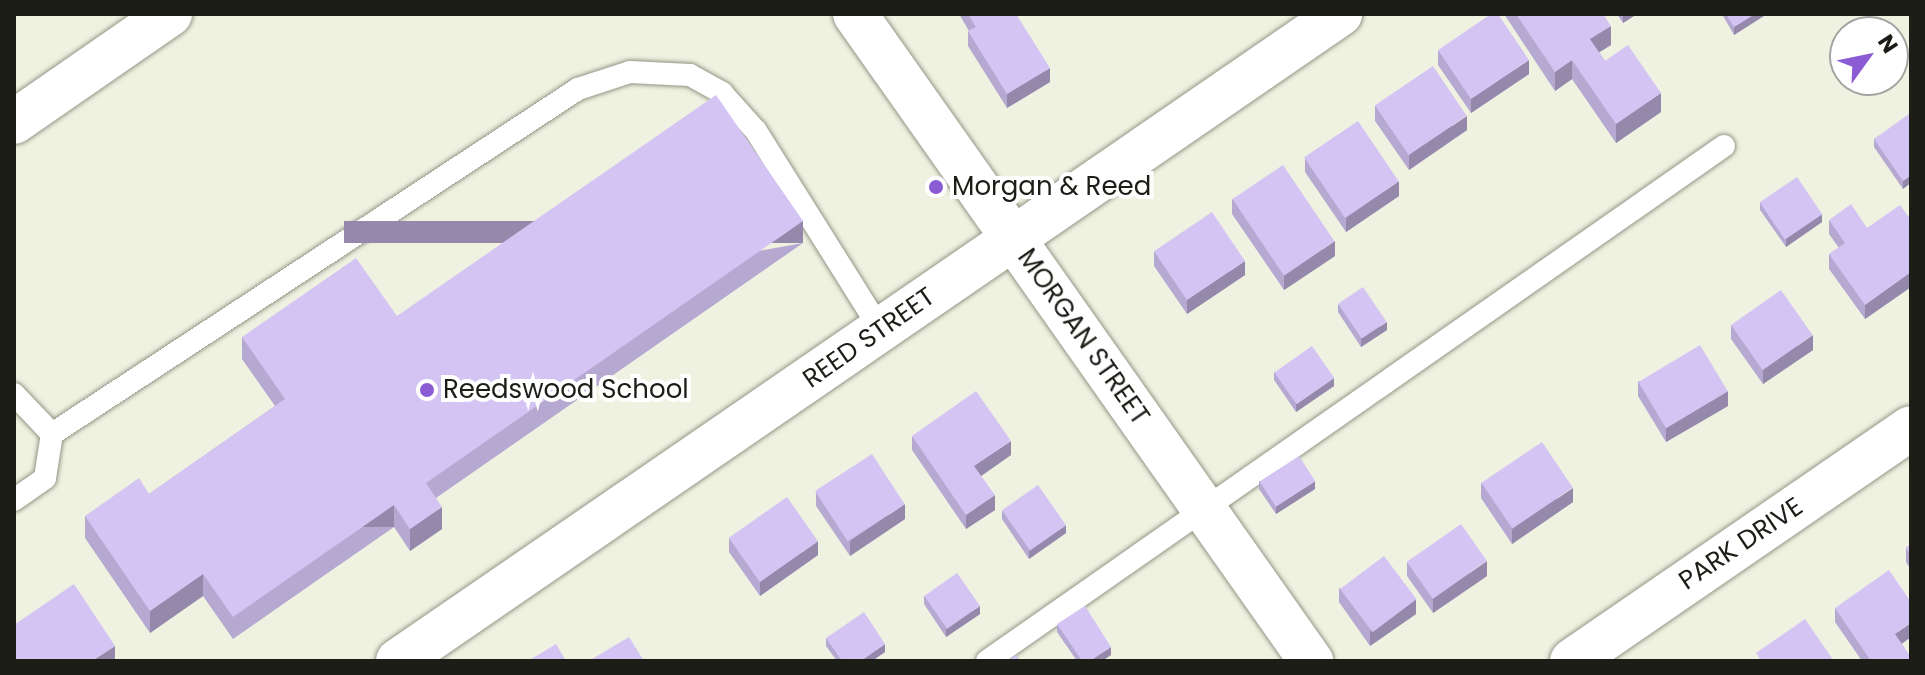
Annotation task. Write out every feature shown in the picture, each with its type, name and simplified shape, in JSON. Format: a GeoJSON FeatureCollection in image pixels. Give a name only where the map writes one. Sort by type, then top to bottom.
{"type":"FeatureCollection","features":[{"type":"Feature","properties":{"kind":"street"},"geometry":{"type":"LineString","coordinates":[[14,122],[170,14]]}},
{"type":"Feature","properties":{"kind":"street","name":"MORGAN STREET"},"geometry":{"type":"LineString","coordinates":[[855,14],[1311,661]]}},
{"type":"Feature","properties":{"kind":"street","name":"REED STREET"},"geometry":{"type":"LineString","coordinates":[[398,661],[1340,14]]}},
{"type":"Feature","properties":{"kind":"street","name":"PARK DRIVE"},"geometry":{"type":"LineString","coordinates":[[1572,661],[1911,428]]}},
{"type":"Feature","properties":{"kind":"lane"},"geometry":{"type":"LineString","coordinates":[[14,500],[45,478],[52,434],[578,89],[630,72],[690,75],[722,93],[756,131],[881,330]]}},
{"type":"Feature","properties":{"kind":"lane"},"geometry":{"type":"LineString","coordinates":[[987,661],[1724,146]]}},
{"type":"Feature","properties":{"kind":"lane"},"geometry":{"type":"LineString","coordinates":[[14,394],[52,434]]}},
{"type":"Feature","properties":{"kind":"building"},"geometry":{"type":"Polygon","coordinates":[[[968,14],[1016,14],[1050,68],[1007,94],[968,31],[976,27],[968,14]]]}},
{"type":"Feature","properties":{"kind":"building"},"geometry":{"type":"Polygon","coordinates":[[[1491,14],[1498,14],[1529,60],[1471,99],[1438,50],[1491,14]]]}},
{"type":"Feature","properties":{"kind":"building"},"geometry":{"type":"Polygon","coordinates":[[[1516,14],[1603,14],[1611,26],[1590,39],[1605,61],[1628,45],[1661,93],[1616,124],[1572,60],[1555,72],[1516,14]]]}},
{"type":"Feature","properties":{"kind":"building"},"geometry":{"type":"Polygon","coordinates":[[[1726,14],[1755,14],[1734,27],[1726,14]]]}},
{"type":"Feature","properties":{"kind":"building"},"geometry":{"type":"Polygon","coordinates":[[[1433,66],[1467,116],[1409,155],[1375,105],[1433,66]]]}},
{"type":"Feature","properties":{"kind":"building","name":"Reedswood School"},"geometry":{"type":"Polygon","coordinates":[[[716,95],[803,221],[426,483],[442,507],[410,529],[394,505],[233,617],[203,574],[150,611],[85,516],[139,478],[149,494],[285,399],[242,337],[356,258],[397,316],[716,95]]]}},
{"type":"Feature","properties":{"kind":"building"},"geometry":{"type":"Polygon","coordinates":[[[1909,114],[1911,175],[1903,181],[1874,139],[1909,114]]]}},
{"type":"Feature","properties":{"kind":"building"},"geometry":{"type":"Polygon","coordinates":[[[1358,121],[1399,182],[1345,218],[1304,157],[1358,121]]]}},
{"type":"Feature","properties":{"kind":"building"},"geometry":{"type":"Polygon","coordinates":[[[1283,165],[1334,241],[1284,275],[1232,199],[1283,165]]]}},
{"type":"Feature","properties":{"kind":"building"},"geometry":{"type":"Polygon","coordinates":[[[1797,177],[1822,214],[1785,239],[1760,202],[1797,177]]]}},
{"type":"Feature","properties":{"kind":"building"},"geometry":{"type":"Polygon","coordinates":[[[1851,204],[1867,228],[1900,205],[1911,220],[1911,272],[1865,305],[1829,254],[1845,243],[1829,220],[1851,204]]]}},
{"type":"Feature","properties":{"kind":"building"},"geometry":{"type":"Polygon","coordinates":[[[1212,212],[1245,261],[1187,300],[1154,251],[1212,212]]]}},
{"type":"Feature","properties":{"kind":"building"},"geometry":{"type":"Polygon","coordinates":[[[1363,287],[1386,322],[1362,339],[1338,304],[1363,287]]]}},
{"type":"Feature","properties":{"kind":"building"},"geometry":{"type":"Polygon","coordinates":[[[1781,290],[1813,335],[1763,370],[1731,325],[1781,290]]]}},
{"type":"Feature","properties":{"kind":"building"},"geometry":{"type":"Polygon","coordinates":[[[1700,345],[1728,391],[1666,428],[1638,382],[1700,345]]]}},
{"type":"Feature","properties":{"kind":"building"},"geometry":{"type":"Polygon","coordinates":[[[1312,346],[1334,378],[1297,404],[1274,372],[1312,346]]]}},
{"type":"Feature","properties":{"kind":"building"},"geometry":{"type":"Polygon","coordinates":[[[976,391],[1011,441],[974,466],[995,495],[966,515],[912,436],[976,391]]]}},
{"type":"Feature","properties":{"kind":"building"},"geometry":{"type":"Polygon","coordinates":[[[1542,442],[1573,488],[1512,528],[1481,483],[1542,442]]]}},
{"type":"Feature","properties":{"kind":"building"},"geometry":{"type":"Polygon","coordinates":[[[872,454],[905,504],[848,541],[815,491],[872,454]]]}},
{"type":"Feature","properties":{"kind":"building"},"geometry":{"type":"Polygon","coordinates":[[[1299,456],[1315,481],[1276,507],[1260,482],[1299,456]]]}},
{"type":"Feature","properties":{"kind":"building"},"geometry":{"type":"Polygon","coordinates":[[[1038,485],[1066,525],[1030,550],[1002,510],[1038,485]]]}},
{"type":"Feature","properties":{"kind":"building"},"geometry":{"type":"Polygon","coordinates":[[[787,497],[818,541],[760,582],[729,538],[787,497]]]}},
{"type":"Feature","properties":{"kind":"building"},"geometry":{"type":"Polygon","coordinates":[[[1461,524],[1487,561],[1433,599],[1407,562],[1461,524]]]}},
{"type":"Feature","properties":{"kind":"building"},"geometry":{"type":"Polygon","coordinates":[[[1384,556],[1416,599],[1373,632],[1340,589],[1384,556]]]}},
{"type":"Feature","properties":{"kind":"building"},"geometry":{"type":"Polygon","coordinates":[[[1889,570],[1911,602],[1911,623],[1895,634],[1911,661],[1871,661],[1835,608],[1889,570]]]}},
{"type":"Feature","properties":{"kind":"building"},"geometry":{"type":"Polygon","coordinates":[[[957,573],[980,606],[947,629],[924,596],[957,573]]]}},
{"type":"Feature","properties":{"kind":"building"},"geometry":{"type":"Polygon","coordinates":[[[74,584],[115,646],[92,661],[14,661],[14,625],[74,584]]]}},
{"type":"Feature","properties":{"kind":"building"},"geometry":{"type":"Polygon","coordinates":[[[1085,606],[1111,647],[1090,661],[1082,661],[1057,624],[1085,606]]]}},
{"type":"Feature","properties":{"kind":"building"},"geometry":{"type":"Polygon","coordinates":[[[864,612],[885,644],[861,661],[842,661],[826,638],[864,612]]]}},
{"type":"Feature","properties":{"kind":"building"},"geometry":{"type":"Polygon","coordinates":[[[1805,619],[1834,661],[1761,661],[1756,653],[1805,619]]]}},
{"type":"Feature","properties":{"kind":"building"},"geometry":{"type":"Polygon","coordinates":[[[629,637],[644,661],[593,661],[592,659],[629,637]]]}},
{"type":"Feature","properties":{"kind":"building"},"geometry":{"type":"Polygon","coordinates":[[[556,644],[566,661],[528,661],[556,644]]]}},
{"type":"Feature","properties":{"kind":"place","name":"Morgan & Reed"},"geometry":{"type":"Point","coordinates":[936,187]}},
{"type":"Feature","properties":{"kind":"place","name":"Reedswood School"},"geometry":{"type":"Point","coordinates":[427,390]}}]}
